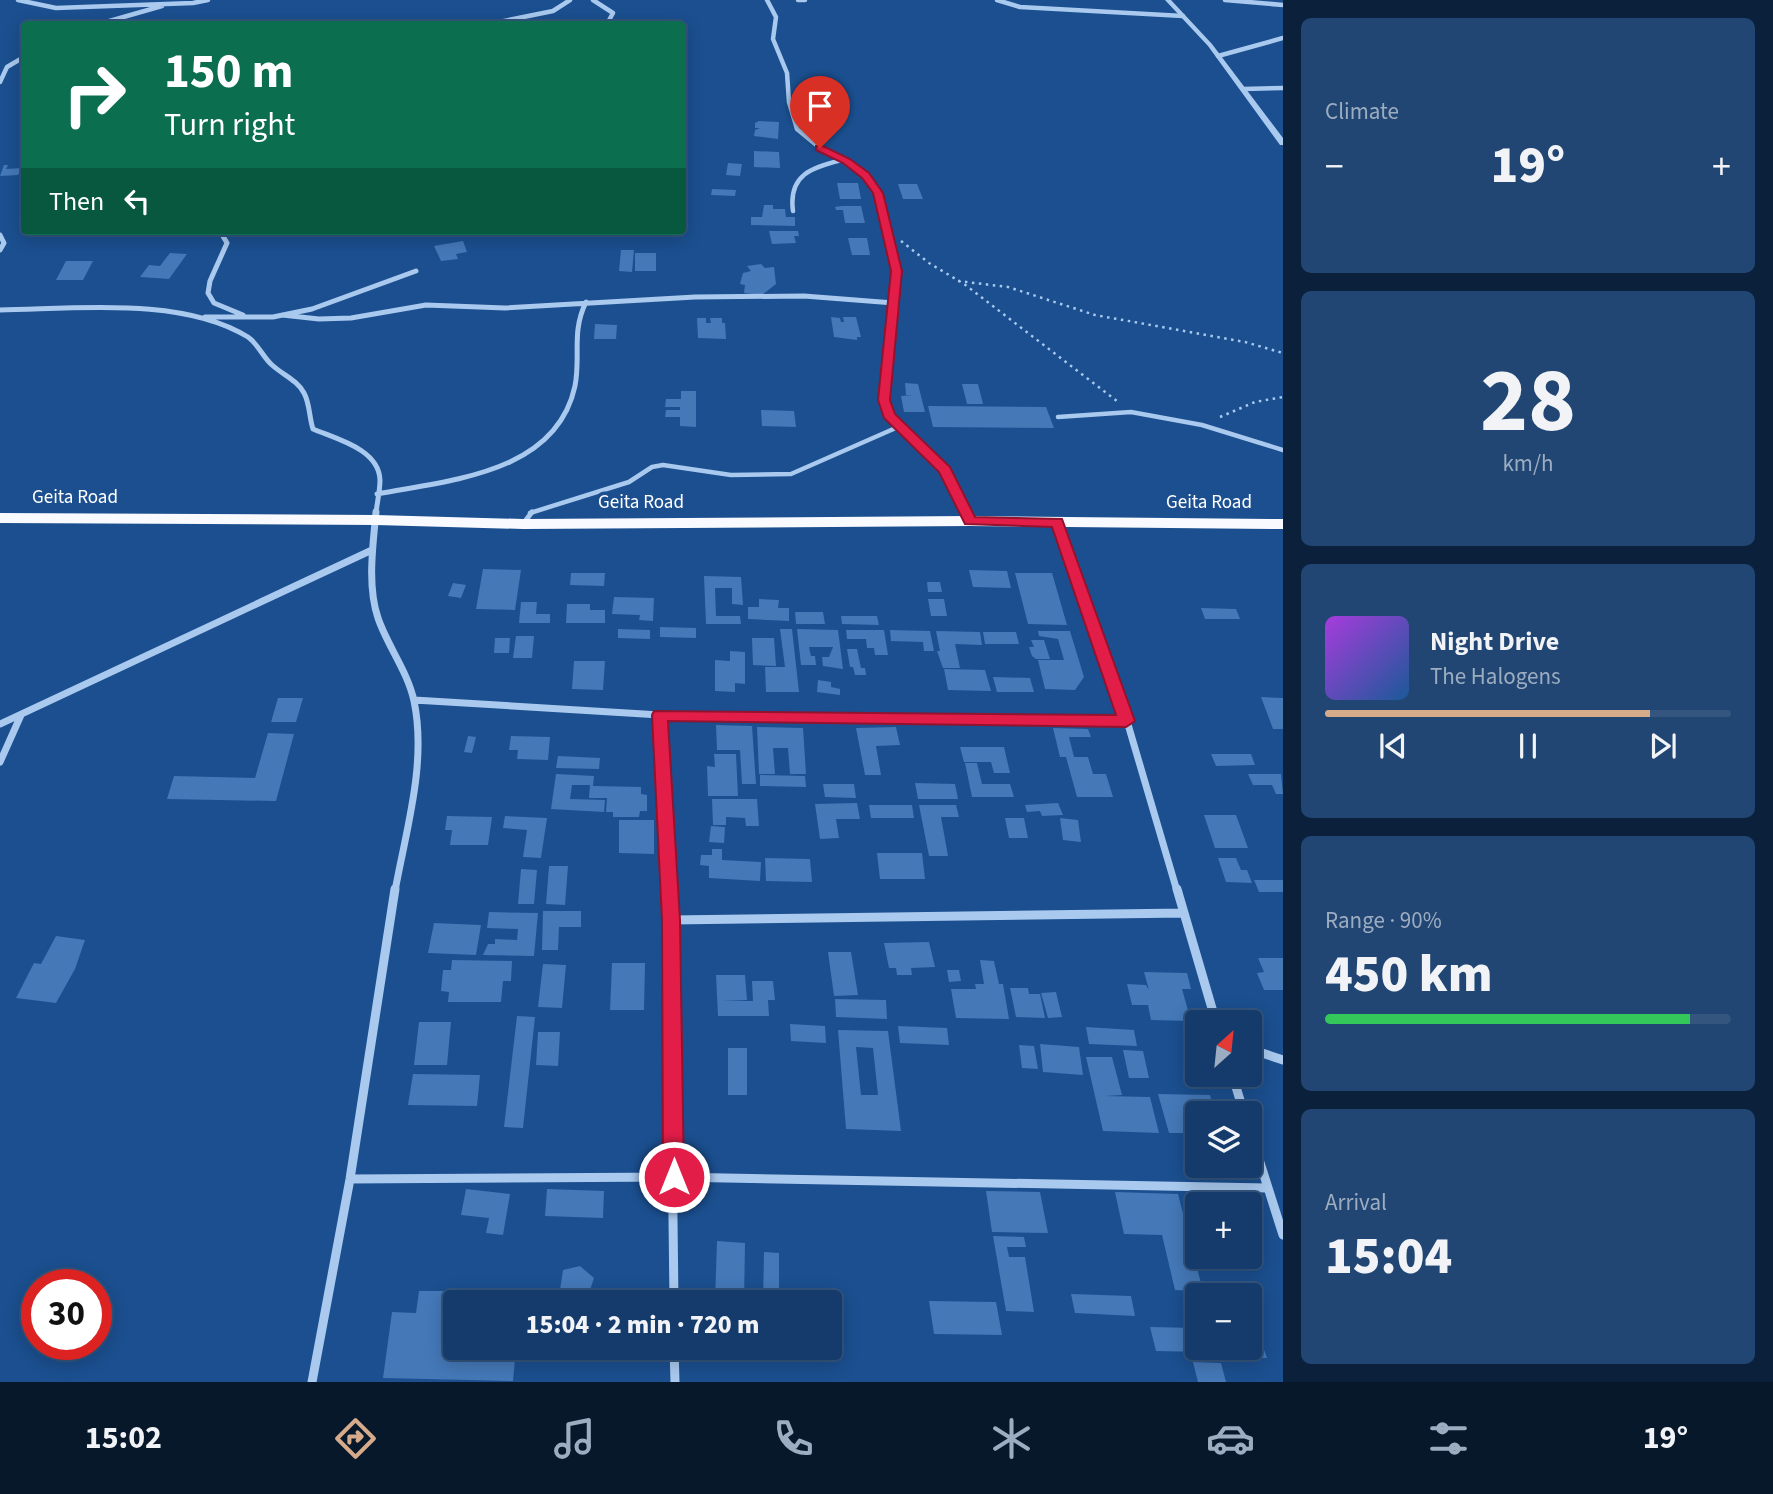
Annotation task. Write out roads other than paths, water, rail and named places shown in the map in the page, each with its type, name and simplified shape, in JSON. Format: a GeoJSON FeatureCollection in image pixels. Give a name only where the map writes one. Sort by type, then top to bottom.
{"type":"FeatureCollection","features":[{"type":"Feature","properties":{"kind":"highway","name":"Geita Road"},"geometry":{"type":"LineString","coordinates":[[0,518],[376,520],[523,524],[970,521],[1283,524]]}},
{"type":"Feature","properties":{"kind":"street"},"geometry":{"type":"LineString","coordinates":[[18,0],[56,8],[208,0]]}},
{"type":"Feature","properties":{"kind":"street"},"geometry":{"type":"LineString","coordinates":[[503,21],[553,10],[570,0]]}},
{"type":"Feature","properties":{"kind":"street"},"geometry":{"type":"LineString","coordinates":[[593,0],[613,13],[609,21]]}},
{"type":"Feature","properties":{"kind":"street"},"geometry":{"type":"LineString","coordinates":[[766,0],[776,17],[774,45],[787,73],[789,102],[797,129],[820,148],[843,159],[865,175],[878,193],[897,271],[884,400],[889,415],[898,427],[945,470],[970,521]]}},
{"type":"Feature","properties":{"kind":"street"},"geometry":{"type":"LineString","coordinates":[[798,0],[805,0]]}},
{"type":"Feature","properties":{"kind":"street"},"geometry":{"type":"LineString","coordinates":[[997,0],[1014,8],[1110,15],[1183,16]]}},
{"type":"Feature","properties":{"kind":"street"},"geometry":{"type":"LineString","coordinates":[[1168,0],[1218,56],[1283,143]]}},
{"type":"Feature","properties":{"kind":"street"},"geometry":{"type":"LineString","coordinates":[[1225,0],[1283,5]]}},
{"type":"Feature","properties":{"kind":"street"},"geometry":{"type":"LineString","coordinates":[[108,21],[167,2]]}},
{"type":"Feature","properties":{"kind":"street"},"geometry":{"type":"LineString","coordinates":[[1218,56],[1283,38]]}},
{"type":"Feature","properties":{"kind":"street"},"geometry":{"type":"LineString","coordinates":[[0,82],[7,68],[21,59]]}},
{"type":"Feature","properties":{"kind":"street"},"geometry":{"type":"LineString","coordinates":[[0,67],[7,68]]}},
{"type":"Feature","properties":{"kind":"street"},"geometry":{"type":"LineString","coordinates":[[1243,89],[1283,88]]}},
{"type":"Feature","properties":{"kind":"street"},"geometry":{"type":"LineString","coordinates":[[793,211],[790,192],[795,183],[815,168],[843,159]]}},
{"type":"Feature","properties":{"kind":"street"},"geometry":{"type":"LineString","coordinates":[[0,235],[4,243],[0,250]]}},
{"type":"Feature","properties":{"kind":"street"},"geometry":{"type":"LineString","coordinates":[[222,235],[227,243],[209,281],[208,293],[214,303],[246,317]]}},
{"type":"Feature","properties":{"kind":"street"},"geometry":{"type":"LineString","coordinates":[[0,310],[111,310],[194,317],[282,315],[312,309],[416,271]]}},
{"type":"Feature","properties":{"kind":"street"},"geometry":{"type":"LineString","coordinates":[[282,315],[319,319],[351,318],[426,305],[505,308],[586,302],[804,296],[894,303]]}},
{"type":"Feature","properties":{"kind":"street"},"geometry":{"type":"LineString","coordinates":[[377,494],[491,468],[530,453],[547,438],[562,420],[575,384],[576,320],[586,302]]}},
{"type":"Feature","properties":{"kind":"street"},"geometry":{"type":"LineString","coordinates":[[194,317],[233,330],[255,342],[268,362],[303,389],[309,402],[313,429],[349,443],[370,457],[380,477],[372,550],[377,616],[414,700],[418,764],[393,900],[350,1179],[312,1382]]}},
{"type":"Feature","properties":{"kind":"street"},"geometry":{"type":"LineString","coordinates":[[1057,522],[1126,721],[1212,1010]]}},
{"type":"Feature","properties":{"kind":"street"},"geometry":{"type":"LineString","coordinates":[[0,724],[372,550]]}},
{"type":"Feature","properties":{"kind":"street"},"geometry":{"type":"LineString","coordinates":[[414,700],[660,715],[1126,721]]}},
{"type":"Feature","properties":{"kind":"street"},"geometry":{"type":"LineString","coordinates":[[0,762],[21,715]]}},
{"type":"Feature","properties":{"kind":"street"},"geometry":{"type":"LineString","coordinates":[[660,715],[671,920],[674,1290]]}},
{"type":"Feature","properties":{"kind":"street"},"geometry":{"type":"LineString","coordinates":[[671,920],[1184,913]]}},
{"type":"Feature","properties":{"kind":"street"},"geometry":{"type":"LineString","coordinates":[[1262,1053],[1283,1060]]}},
{"type":"Feature","properties":{"kind":"street"},"geometry":{"type":"LineString","coordinates":[[1262,1171],[1283,1235]]}},
{"type":"Feature","properties":{"kind":"street"},"geometry":{"type":"LineString","coordinates":[[350,1179],[674,1177],[1267,1188]]}},
{"type":"Feature","properties":{"kind":"street"},"geometry":{"type":"LineString","coordinates":[[674,1360],[674,1382]]}},
{"type":"Feature","properties":{"kind":"lane"},"geometry":{"type":"LineString","coordinates":[[1058,418],[1132,412],[1202,425],[1283,450]]}},
{"type":"Feature","properties":{"kind":"lane"},"geometry":{"type":"LineString","coordinates":[[523,524],[532,511],[629,482],[652,467],[663,466],[731,475],[791,474],[898,427]]}}]}
